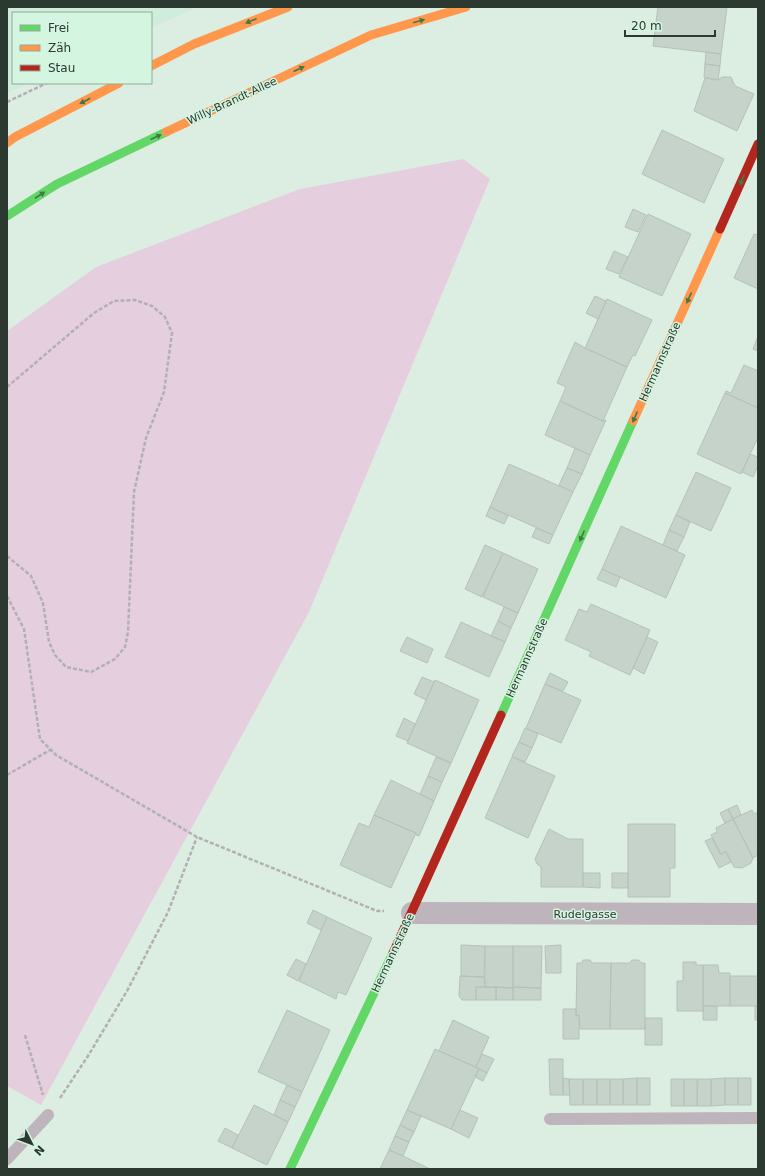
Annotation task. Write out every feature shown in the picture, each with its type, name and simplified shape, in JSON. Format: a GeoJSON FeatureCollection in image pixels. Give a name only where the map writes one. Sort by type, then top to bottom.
{"type":"FeatureCollection","features":[{"type":"Feature","properties":{"kind":"street"},"geometry":{"type":"LineString","coordinates":[[152,65],[194,44],[288,7]]}},
{"type":"Feature","properties":{"kind":"street","name":"Willy-Brandt-Allee"},"geometry":{"type":"LineString","coordinates":[[7,216],[57,184],[371,35],[466,7]]}},
{"type":"Feature","properties":{"kind":"street"},"geometry":{"type":"LineString","coordinates":[[7,143],[15,137],[117,84]]}},
{"type":"Feature","properties":{"kind":"street","name":"Hermannstraße"},"geometry":{"type":"LineString","coordinates":[[290,1169],[412,913],[758,144]]}},
{"type":"Feature","properties":{"kind":"street","name":"Rudelgasse"},"geometry":{"type":"LineString","coordinates":[[412,913],[758,914]]}},
{"type":"Feature","properties":{"kind":"lane"},"geometry":{"type":"LineString","coordinates":[[7,1159],[48,1115]]}},
{"type":"Feature","properties":{"kind":"lane"},"geometry":{"type":"LineString","coordinates":[[550,1119],[758,1118]]}},
{"type":"Feature","properties":{"kind":"path"},"geometry":{"type":"LineString","coordinates":[[7,102],[45,84]]}},
{"type":"Feature","properties":{"kind":"path"},"geometry":{"type":"LineString","coordinates":[[7,387],[94,313],[114,301],[135,300],[152,306],[164,317],[172,333],[164,392],[146,438],[134,492],[128,632],[125,647],[115,659],[91,672],[66,667],[55,655],[49,642],[43,603],[31,576],[7,556]]}},
{"type":"Feature","properties":{"kind":"path"},"geometry":{"type":"LineString","coordinates":[[7,596],[24,630],[40,739],[56,755],[197,837],[377,911],[412,913]]}},
{"type":"Feature","properties":{"kind":"path"},"geometry":{"type":"LineString","coordinates":[[7,775],[50,750]]}},
{"type":"Feature","properties":{"kind":"path"},"geometry":{"type":"LineString","coordinates":[[48,1115],[88,1056],[127,991],[168,912],[197,837]]}},
{"type":"Feature","properties":{"kind":"path"},"geometry":{"type":"LineString","coordinates":[[25,1035],[48,1115]]}},
{"type":"Feature","properties":{"kind":"shaded area"},"geometry":{"type":"Polygon","coordinates":[[[7,7],[197,7],[152,28],[152,12],[12,12],[12,84],[27,84],[7,93],[7,7]]]}},
{"type":"Feature","properties":{"kind":"shaded area"},"geometry":{"type":"Polygon","coordinates":[[[463,159],[490,179],[309,612],[41,1105],[7,1086],[7,331],[96,267],[300,189],[463,159]]]}},
{"type":"Feature","properties":{"kind":"building"},"geometry":{"type":"Polygon","coordinates":[[[658,7],[727,7],[721,54],[653,46],[658,7]]]}},
{"type":"Feature","properties":{"kind":"building"},"geometry":{"type":"Polygon","coordinates":[[[706,52],[721,54],[720,66],[705,64],[706,52]]]}},
{"type":"Feature","properties":{"kind":"building"},"geometry":{"type":"Polygon","coordinates":[[[705,64],[720,66],[718,80],[704,77],[705,64]]]}},
{"type":"Feature","properties":{"kind":"building"},"geometry":{"type":"Polygon","coordinates":[[[722,77],[731,77],[735,86],[754,94],[737,131],[694,111],[705,78],[718,80],[722,77]]]}},
{"type":"Feature","properties":{"kind":"building"},"geometry":{"type":"Polygon","coordinates":[[[662,130],[724,159],[704,203],[642,174],[662,130]]]}},
{"type":"Feature","properties":{"kind":"building"},"geometry":{"type":"Polygon","coordinates":[[[633,209],[646,215],[638,232],[625,227],[633,209]]]}},
{"type":"Feature","properties":{"kind":"building"},"geometry":{"type":"Polygon","coordinates":[[[648,214],[691,234],[662,296],[619,277],[648,214]]]}},
{"type":"Feature","properties":{"kind":"building"},"geometry":{"type":"Polygon","coordinates":[[[754,234],[758,235],[758,289],[734,278],[754,234]]]}},
{"type":"Feature","properties":{"kind":"building"},"geometry":{"type":"Polygon","coordinates":[[[614,251],[628,257],[619,274],[606,269],[614,251]]]}},
{"type":"Feature","properties":{"kind":"building"},"geometry":{"type":"Polygon","coordinates":[[[595,296],[606,301],[598,319],[586,313],[595,296]]]}},
{"type":"Feature","properties":{"kind":"building"},"geometry":{"type":"Polygon","coordinates":[[[607,299],[652,320],[635,356],[633,355],[627,367],[585,348],[607,299]]]}},
{"type":"Feature","properties":{"kind":"building"},"geometry":{"type":"Polygon","coordinates":[[[758,336],[758,351],[753,349],[758,336]]]}},
{"type":"Feature","properties":{"kind":"building"},"geometry":{"type":"Polygon","coordinates":[[[575,342],[627,367],[603,421],[560,401],[566,387],[557,383],[575,342]]]}},
{"type":"Feature","properties":{"kind":"building"},"geometry":{"type":"Polygon","coordinates":[[[744,365],[758,371],[758,408],[725,393],[726,391],[731,393],[744,365]]]}},
{"type":"Feature","properties":{"kind":"building"},"geometry":{"type":"Polygon","coordinates":[[[725,393],[758,408],[758,437],[741,474],[697,454],[725,393]]]}},
{"type":"Feature","properties":{"kind":"building"},"geometry":{"type":"Polygon","coordinates":[[[560,401],[603,421],[606,420],[590,455],[545,435],[560,401]]]}},
{"type":"Feature","properties":{"kind":"building"},"geometry":{"type":"Polygon","coordinates":[[[575,448],[590,455],[582,474],[567,468],[575,448]]]}},
{"type":"Feature","properties":{"kind":"building"},"geometry":{"type":"Polygon","coordinates":[[[750,454],[758,457],[758,466],[753,477],[742,472],[750,454]]]}},
{"type":"Feature","properties":{"kind":"building"},"geometry":{"type":"Polygon","coordinates":[[[509,464],[573,492],[553,535],[490,507],[509,464]]]}},
{"type":"Feature","properties":{"kind":"building"},"geometry":{"type":"Polygon","coordinates":[[[567,468],[582,474],[573,492],[559,485],[567,468]]]}},
{"type":"Feature","properties":{"kind":"building"},"geometry":{"type":"Polygon","coordinates":[[[696,472],[731,488],[711,531],[676,515],[696,472]]]}},
{"type":"Feature","properties":{"kind":"building"},"geometry":{"type":"Polygon","coordinates":[[[490,507],[508,516],[504,524],[486,516],[490,507]]]}},
{"type":"Feature","properties":{"kind":"building"},"geometry":{"type":"Polygon","coordinates":[[[676,515],[690,522],[684,537],[669,530],[676,515]]]}},
{"type":"Feature","properties":{"kind":"building"},"geometry":{"type":"Polygon","coordinates":[[[621,526],[685,555],[666,598],[602,569],[621,526]]]}},
{"type":"Feature","properties":{"kind":"building"},"geometry":{"type":"Polygon","coordinates":[[[536,528],[553,535],[549,544],[532,537],[536,528]]]}},
{"type":"Feature","properties":{"kind":"building"},"geometry":{"type":"Polygon","coordinates":[[[669,530],[684,537],[677,551],[663,545],[669,530]]]}},
{"type":"Feature","properties":{"kind":"building"},"geometry":{"type":"Polygon","coordinates":[[[485,545],[503,553],[482,597],[465,589],[485,545]]]}},
{"type":"Feature","properties":{"kind":"building"},"geometry":{"type":"Polygon","coordinates":[[[503,553],[538,569],[518,613],[483,597],[503,553]]]}},
{"type":"Feature","properties":{"kind":"building"},"geometry":{"type":"Polygon","coordinates":[[[602,569],[620,577],[616,587],[597,579],[602,569]]]}},
{"type":"Feature","properties":{"kind":"building"},"geometry":{"type":"Polygon","coordinates":[[[591,604],[650,630],[630,675],[589,656],[591,652],[565,640],[579,609],[587,612],[591,604]]]}},
{"type":"Feature","properties":{"kind":"building"},"geometry":{"type":"Polygon","coordinates":[[[504,607],[518,613],[511,628],[498,621],[504,607]]]}},
{"type":"Feature","properties":{"kind":"building"},"geometry":{"type":"Polygon","coordinates":[[[498,621],[511,628],[505,642],[491,636],[498,621]]]}},
{"type":"Feature","properties":{"kind":"building"},"geometry":{"type":"Polygon","coordinates":[[[461,622],[505,642],[489,677],[445,657],[461,622]]]}},
{"type":"Feature","properties":{"kind":"building"},"geometry":{"type":"Polygon","coordinates":[[[407,637],[433,649],[427,663],[400,651],[407,637]]]}},
{"type":"Feature","properties":{"kind":"building"},"geometry":{"type":"Polygon","coordinates":[[[647,637],[658,642],[644,674],[633,668],[647,637]]]}},
{"type":"Feature","properties":{"kind":"building"},"geometry":{"type":"Polygon","coordinates":[[[550,673],[568,682],[563,691],[545,684],[550,673]]]}},
{"type":"Feature","properties":{"kind":"building"},"geometry":{"type":"Polygon","coordinates":[[[422,677],[434,682],[426,700],[414,694],[422,677]]]}},
{"type":"Feature","properties":{"kind":"building"},"geometry":{"type":"Polygon","coordinates":[[[435,680],[479,700],[451,763],[407,743],[435,680]]]}},
{"type":"Feature","properties":{"kind":"building"},"geometry":{"type":"Polygon","coordinates":[[[545,684],[581,700],[561,743],[526,728],[545,684]]]}},
{"type":"Feature","properties":{"kind":"building"},"geometry":{"type":"Polygon","coordinates":[[[404,718],[415,724],[408,741],[396,736],[404,718]]]}},
{"type":"Feature","properties":{"kind":"building"},"geometry":{"type":"Polygon","coordinates":[[[525,728],[538,734],[532,748],[519,742],[525,728]]]}},
{"type":"Feature","properties":{"kind":"building"},"geometry":{"type":"Polygon","coordinates":[[[519,742],[532,748],[525,762],[512,756],[519,742]]]}},
{"type":"Feature","properties":{"kind":"building"},"geometry":{"type":"Polygon","coordinates":[[[436,757],[451,763],[442,782],[428,776],[436,757]]]}},
{"type":"Feature","properties":{"kind":"building"},"geometry":{"type":"Polygon","coordinates":[[[512,757],[555,776],[528,838],[485,818],[512,757]]]}},
{"type":"Feature","properties":{"kind":"building"},"geometry":{"type":"Polygon","coordinates":[[[428,776],[442,782],[434,801],[420,794],[428,776]]]}},
{"type":"Feature","properties":{"kind":"building"},"geometry":{"type":"Polygon","coordinates":[[[391,780],[434,801],[419,836],[416,835],[416,833],[374,815],[391,780]]]}},
{"type":"Feature","properties":{"kind":"building"},"geometry":{"type":"Polygon","coordinates":[[[737,805],[741,815],[733,819],[728,809],[737,805]]]}},
{"type":"Feature","properties":{"kind":"building"},"geometry":{"type":"Polygon","coordinates":[[[728,809],[733,819],[725,823],[720,813],[728,809]]]}},
{"type":"Feature","properties":{"kind":"building"},"geometry":{"type":"Polygon","coordinates":[[[752,810],[754,814],[758,812],[758,855],[753,858],[733,819],[752,810]]]}},
{"type":"Feature","properties":{"kind":"building"},"geometry":{"type":"Polygon","coordinates":[[[374,815],[416,833],[391,888],[340,865],[359,823],[369,827],[374,815]]]}},
{"type":"Feature","properties":{"kind":"building"},"geometry":{"type":"Polygon","coordinates":[[[733,819],[753,858],[751,863],[742,868],[734,867],[726,851],[721,854],[711,835],[717,832],[716,828],[733,819]]]}},
{"type":"Feature","properties":{"kind":"building"},"geometry":{"type":"Polygon","coordinates":[[[628,824],[675,824],[675,868],[670,868],[670,897],[628,897],[628,824]]]}},
{"type":"Feature","properties":{"kind":"building"},"geometry":{"type":"Polygon","coordinates":[[[549,829],[568,839],[583,839],[583,887],[541,887],[541,867],[537,864],[535,859],[549,829]]]}},
{"type":"Feature","properties":{"kind":"building"},"geometry":{"type":"Polygon","coordinates":[[[712,838],[720,854],[726,852],[731,862],[719,868],[705,841],[712,838]]]}},
{"type":"Feature","properties":{"kind":"building"},"geometry":{"type":"Polygon","coordinates":[[[583,873],[600,873],[600,888],[583,887],[583,873]]]}},
{"type":"Feature","properties":{"kind":"building"},"geometry":{"type":"Polygon","coordinates":[[[612,873],[628,873],[628,888],[612,888],[612,873]]]}},
{"type":"Feature","properties":{"kind":"building"},"geometry":{"type":"Polygon","coordinates":[[[313,910],[327,917],[321,930],[307,923],[313,910]]]}},
{"type":"Feature","properties":{"kind":"building"},"geometry":{"type":"Polygon","coordinates":[[[327,917],[372,938],[346,995],[338,992],[336,999],[299,981],[327,917]]]}},
{"type":"Feature","properties":{"kind":"building"},"geometry":{"type":"Polygon","coordinates":[[[461,945],[485,946],[484,977],[461,976],[461,945]]]}},
{"type":"Feature","properties":{"kind":"building"},"geometry":{"type":"Polygon","coordinates":[[[561,945],[561,973],[546,973],[545,946],[561,945]]]}},
{"type":"Feature","properties":{"kind":"building"},"geometry":{"type":"Polygon","coordinates":[[[485,946],[513,946],[513,988],[485,987],[485,946]]]}},
{"type":"Feature","properties":{"kind":"building"},"geometry":{"type":"Polygon","coordinates":[[[513,946],[542,946],[541,988],[513,987],[513,946]]]}},
{"type":"Feature","properties":{"kind":"building"},"geometry":{"type":"Polygon","coordinates":[[[296,959],[306,964],[298,981],[287,975],[296,959]]]}},
{"type":"Feature","properties":{"kind":"building"},"geometry":{"type":"Polygon","coordinates":[[[583,960],[590,960],[592,963],[611,963],[610,1029],[580,1029],[579,1015],[576,1016],[577,963],[582,963],[583,960]]]}},
{"type":"Feature","properties":{"kind":"building"},"geometry":{"type":"Polygon","coordinates":[[[632,960],[639,960],[641,963],[645,963],[645,1029],[610,1029],[611,963],[630,963],[632,960]]]}},
{"type":"Feature","properties":{"kind":"building"},"geometry":{"type":"Polygon","coordinates":[[[683,962],[696,962],[696,965],[703,965],[703,1011],[677,1011],[677,981],[683,981],[683,962]]]}},
{"type":"Feature","properties":{"kind":"building"},"geometry":{"type":"Polygon","coordinates":[[[703,965],[718,965],[719,973],[730,973],[730,1006],[703,1006],[703,965]]]}},
{"type":"Feature","properties":{"kind":"building"},"geometry":{"type":"Polygon","coordinates":[[[460,976],[484,977],[485,987],[476,987],[476,1000],[462,1000],[459,996],[460,976]]]}},
{"type":"Feature","properties":{"kind":"building"},"geometry":{"type":"Polygon","coordinates":[[[730,976],[758,976],[758,1006],[730,1006],[730,976]]]}},
{"type":"Feature","properties":{"kind":"building"},"geometry":{"type":"Polygon","coordinates":[[[476,987],[496,987],[496,1000],[476,1000],[476,987]]]}},
{"type":"Feature","properties":{"kind":"building"},"geometry":{"type":"Polygon","coordinates":[[[496,987],[513,988],[513,1000],[496,1000],[496,987]]]}},
{"type":"Feature","properties":{"kind":"building"},"geometry":{"type":"Polygon","coordinates":[[[513,987],[541,988],[541,1000],[513,1000],[513,987]]]}},
{"type":"Feature","properties":{"kind":"building"},"geometry":{"type":"Polygon","coordinates":[[[703,1006],[717,1006],[717,1020],[703,1020],[703,1006]]]}},
{"type":"Feature","properties":{"kind":"building"},"geometry":{"type":"Polygon","coordinates":[[[755,1006],[758,1006],[758,1020],[755,1020],[755,1006]]]}},
{"type":"Feature","properties":{"kind":"building"},"geometry":{"type":"Polygon","coordinates":[[[563,1009],[576,1009],[576,1016],[579,1015],[579,1039],[563,1039],[563,1009]]]}},
{"type":"Feature","properties":{"kind":"building"},"geometry":{"type":"Polygon","coordinates":[[[287,1010],[330,1030],[302,1092],[258,1072],[287,1010]]]}},
{"type":"Feature","properties":{"kind":"building"},"geometry":{"type":"Polygon","coordinates":[[[645,1018],[662,1018],[662,1045],[645,1045],[645,1018]]]}},
{"type":"Feature","properties":{"kind":"building"},"geometry":{"type":"Polygon","coordinates":[[[453,1020],[489,1037],[476,1067],[439,1051],[453,1020]]]}},
{"type":"Feature","properties":{"kind":"building"},"geometry":{"type":"Polygon","coordinates":[[[435,1049],[479,1069],[451,1129],[407,1110],[435,1049]]]}},
{"type":"Feature","properties":{"kind":"building"},"geometry":{"type":"Polygon","coordinates":[[[482,1054],[494,1059],[487,1073],[476,1067],[482,1054]]]}},
{"type":"Feature","properties":{"kind":"building"},"geometry":{"type":"Polygon","coordinates":[[[549,1059],[563,1059],[563,1095],[550,1095],[549,1059]]]}},
{"type":"Feature","properties":{"kind":"building"},"geometry":{"type":"Polygon","coordinates":[[[479,1069],[487,1073],[483,1081],[475,1077],[479,1069]]]}},
{"type":"Feature","properties":{"kind":"building"},"geometry":{"type":"Polygon","coordinates":[[[563,1078],[569,1079],[570,1095],[563,1095],[563,1078]]]}},
{"type":"Feature","properties":{"kind":"building"},"geometry":{"type":"Polygon","coordinates":[[[637,1078],[637,1105],[623,1105],[623,1079],[637,1078]]]}},
{"type":"Feature","properties":{"kind":"building"},"geometry":{"type":"Polygon","coordinates":[[[637,1078],[650,1078],[650,1105],[637,1105],[637,1078]]]}},
{"type":"Feature","properties":{"kind":"building"},"geometry":{"type":"Polygon","coordinates":[[[725,1078],[738,1078],[738,1105],[725,1105],[725,1078]]]}},
{"type":"Feature","properties":{"kind":"building"},"geometry":{"type":"Polygon","coordinates":[[[725,1078],[725,1105],[711,1106],[711,1079],[725,1078]]]}},
{"type":"Feature","properties":{"kind":"building"},"geometry":{"type":"Polygon","coordinates":[[[738,1078],[751,1078],[751,1105],[738,1105],[738,1078]]]}},
{"type":"Feature","properties":{"kind":"building"},"geometry":{"type":"Polygon","coordinates":[[[569,1079],[583,1079],[583,1105],[570,1105],[569,1079]]]}},
{"type":"Feature","properties":{"kind":"building"},"geometry":{"type":"Polygon","coordinates":[[[583,1079],[597,1079],[597,1105],[583,1105],[583,1079]]]}},
{"type":"Feature","properties":{"kind":"building"},"geometry":{"type":"Polygon","coordinates":[[[597,1079],[610,1079],[610,1105],[597,1105],[597,1079]]]}},
{"type":"Feature","properties":{"kind":"building"},"geometry":{"type":"Polygon","coordinates":[[[610,1079],[623,1079],[623,1105],[610,1105],[610,1079]]]}},
{"type":"Feature","properties":{"kind":"building"},"geometry":{"type":"Polygon","coordinates":[[[671,1079],[684,1079],[684,1106],[671,1106],[671,1079]]]}},
{"type":"Feature","properties":{"kind":"building"},"geometry":{"type":"Polygon","coordinates":[[[684,1079],[697,1079],[697,1106],[684,1106],[684,1079]]]}},
{"type":"Feature","properties":{"kind":"building"},"geometry":{"type":"Polygon","coordinates":[[[698,1079],[711,1079],[711,1106],[697,1106],[698,1079]]]}},
{"type":"Feature","properties":{"kind":"building"},"geometry":{"type":"Polygon","coordinates":[[[287,1085],[302,1092],[295,1107],[280,1100],[287,1085]]]}},
{"type":"Feature","properties":{"kind":"building"},"geometry":{"type":"Polygon","coordinates":[[[280,1100],[295,1107],[288,1122],[274,1115],[280,1100]]]}},
{"type":"Feature","properties":{"kind":"building"},"geometry":{"type":"Polygon","coordinates":[[[254,1105],[288,1122],[267,1165],[232,1148],[254,1105]]]}},
{"type":"Feature","properties":{"kind":"building"},"geometry":{"type":"Polygon","coordinates":[[[407,1110],[421,1116],[414,1132],[400,1125],[407,1110]]]}},
{"type":"Feature","properties":{"kind":"building"},"geometry":{"type":"Polygon","coordinates":[[[460,1110],[478,1118],[469,1138],[451,1129],[460,1110]]]}},
{"type":"Feature","properties":{"kind":"building"},"geometry":{"type":"Polygon","coordinates":[[[400,1125],[414,1132],[409,1142],[395,1136],[400,1125]]]}},
{"type":"Feature","properties":{"kind":"building"},"geometry":{"type":"Polygon","coordinates":[[[225,1128],[238,1135],[232,1148],[218,1141],[225,1128]]]}},
{"type":"Feature","properties":{"kind":"building"},"geometry":{"type":"Polygon","coordinates":[[[395,1136],[409,1142],[403,1156],[389,1150],[395,1136]]]}},
{"type":"Feature","properties":{"kind":"building"},"geometry":{"type":"Polygon","coordinates":[[[389,1150],[403,1156],[430,1169],[380,1169],[389,1150]]]}},
{"type":"Feature","properties":{"kind":"traffic: fast"},"geometry":{"type":"LineString","coordinates":[[7,216],[57,184],[166,132]]}},
{"type":"Feature","properties":{"kind":"traffic: fast"},"geometry":{"type":"LineString","coordinates":[[501,715],[633,421]]}},
{"type":"Feature","properties":{"kind":"traffic: fast"},"geometry":{"type":"LineString","coordinates":[[290,1169],[393,953]]}},
{"type":"Feature","properties":{"kind":"traffic: slow"},"geometry":{"type":"LineString","coordinates":[[152,65],[194,44],[288,7]]}},
{"type":"Feature","properties":{"kind":"traffic: slow"},"geometry":{"type":"LineString","coordinates":[[166,132],[371,35],[466,7]]}},
{"type":"Feature","properties":{"kind":"traffic: slow"},"geometry":{"type":"LineString","coordinates":[[7,143],[15,137],[117,84]]}},
{"type":"Feature","properties":{"kind":"traffic: slow"},"geometry":{"type":"LineString","coordinates":[[633,421],[720,229]]}},
{"type":"Feature","properties":{"kind":"traffic: jam"},"geometry":{"type":"LineString","coordinates":[[720,229],[758,144]]}},
{"type":"Feature","properties":{"kind":"traffic: jam"},"geometry":{"type":"LineString","coordinates":[[393,953],[501,715]]}}]}
